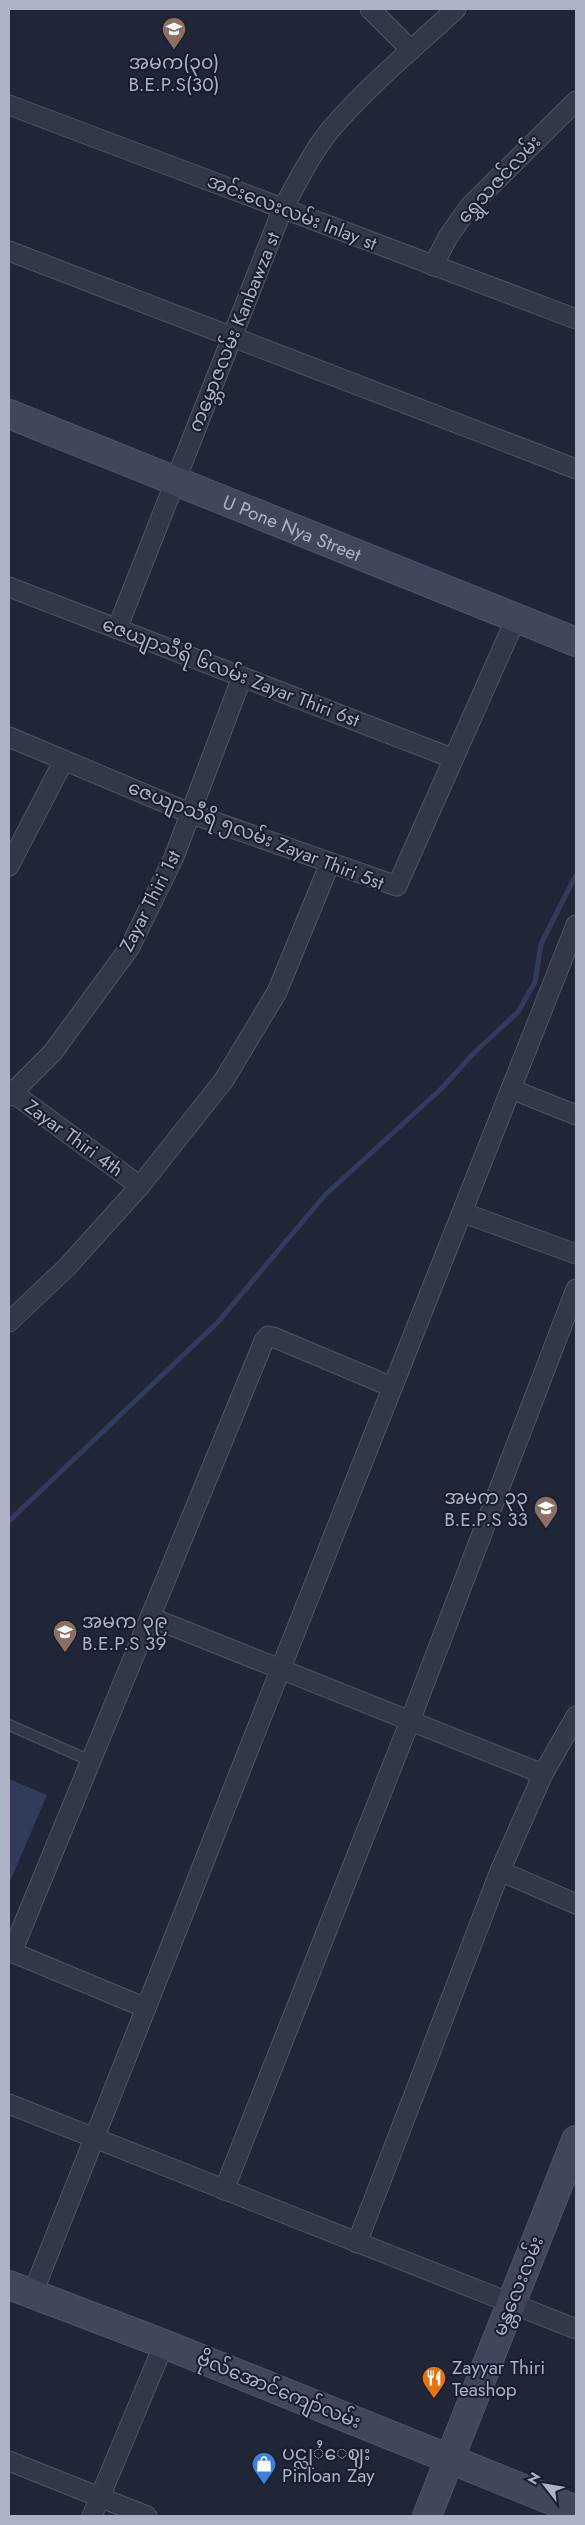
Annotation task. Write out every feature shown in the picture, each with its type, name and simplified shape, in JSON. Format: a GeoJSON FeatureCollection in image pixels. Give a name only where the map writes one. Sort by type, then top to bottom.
{"type":"FeatureCollection","features":[{"type":"Feature","properties":{"kind":"street"},"geometry":{"type":"LineString","coordinates":[[370,9],[411,50]]}},
{"type":"Feature","properties":{"kind":"street","name":"ကမ္ဘောဇလမ်း Kanbawza st"},"geometry":{"type":"LineString","coordinates":[[117,629],[283,208],[308,162],[330,130],[372,85],[456,9]]}},
{"type":"Feature","properties":{"kind":"street","name":"ရွှေသဇင်လမ်း"},"geometry":{"type":"LineString","coordinates":[[433,266],[448,237],[468,207],[576,101]]}},
{"type":"Feature","properties":{"kind":"street","name":"အင်းလေးလမ်း Inlay st"},"geometry":{"type":"LineString","coordinates":[[9,105],[576,319]]}},
{"type":"Feature","properties":{"kind":"street"},"geometry":{"type":"LineString","coordinates":[[9,251],[576,469]]}},
{"type":"Feature","properties":{"kind":"street","name":"U Pone Nya Street"},"geometry":{"type":"LineString","coordinates":[[9,414],[517,616],[576,642]]}},
{"type":"Feature","properties":{"kind":"street","name":"ဇေယျာသီရိ ၆လမ်း Zayar Thiri 6st"},"geometry":{"type":"LineString","coordinates":[[9,587],[452,758]]}},
{"type":"Feature","properties":{"kind":"street","name":"ဇေယျာသီရိ ၅လမ်း Zayar Thiri 5st"},"geometry":{"type":"LineString","coordinates":[[9,737],[192,814],[397,886],[452,758],[517,616]]}},
{"type":"Feature","properties":{"kind":"street","name":"Zayar Thiri 1st"},"geometry":{"type":"LineString","coordinates":[[10,1093],[53,1052],[130,947],[174,857],[192,814],[242,677]]}},
{"type":"Feature","properties":{"kind":"street"},"geometry":{"type":"LineString","coordinates":[[9,866],[64,760]]}},
{"type":"Feature","properties":{"kind":"street"},"geometry":{"type":"LineString","coordinates":[[9,1322],[66,1267],[140,1186],[224,1080],[277,992],[330,862]]}},
{"type":"Feature","properties":{"kind":"street"},"geometry":{"type":"LineString","coordinates":[[20,2290],[94,2138],[392,1387],[464,1213],[511,1089],[575,933]]}},
{"type":"Feature","properties":{"kind":"street"},"geometry":{"type":"LineString","coordinates":[[511,1089],[576,1114]]}},
{"type":"Feature","properties":{"kind":"street","name":"Zayar Thiri 4th"},"geometry":{"type":"LineString","coordinates":[[10,1093],[140,1186]]}},
{"type":"Feature","properties":{"kind":"street"},"geometry":{"type":"LineString","coordinates":[[464,1213],[576,1254]]}},
{"type":"Feature","properties":{"kind":"street"},"geometry":{"type":"LineString","coordinates":[[224,2190],[410,1721],[576,1288]]}},
{"type":"Feature","properties":{"kind":"street"},"geometry":{"type":"LineString","coordinates":[[146,2008],[10,1951],[268,1336],[392,1387]]}},
{"type":"Feature","properties":{"kind":"street"},"geometry":{"type":"LineString","coordinates":[[150,1617],[543,1774]]}},
{"type":"Feature","properties":{"kind":"street"},"geometry":{"type":"LineString","coordinates":[[357,2242],[500,1871],[543,1774],[576,1716]]}},
{"type":"Feature","properties":{"kind":"street"},"geometry":{"type":"LineString","coordinates":[[500,1871],[576,1904]]}},
{"type":"Feature","properties":{"kind":"street"},"geometry":{"type":"LineString","coordinates":[[9,2104],[576,2329]]}},
{"type":"Feature","properties":{"kind":"street","name":"မန္တလေးလမ်း"},"geometry":{"type":"LineString","coordinates":[[427,2516],[576,2140]]}},
{"type":"Feature","properties":{"kind":"street","name":"ဗိုလ်အောင်ကျော်လမ်း"},"geometry":{"type":"LineString","coordinates":[[20,2290],[164,2344],[576,2510]]}},
{"type":"Feature","properties":{"kind":"street"},"geometry":{"type":"LineString","coordinates":[[92,2516],[164,2344]]}},
{"type":"Feature","properties":{"kind":"street"},"geometry":{"type":"LineString","coordinates":[[9,2460],[147,2516]]}},
{"type":"Feature","properties":{"kind":"lane"},"geometry":{"type":"LineString","coordinates":[[9,1725],[91,1761]]}},
{"type":"Feature","properties":{"kind":"water"},"geometry":{"type":"Polygon","coordinates":[[[9,1779],[47,1795],[9,1884],[9,1779]]]}},
{"type":"Feature","properties":{"kind":"waterway"},"geometry":{"type":"LineString","coordinates":[[9,1521],[218,1322],[325,1195],[441,1089],[474,1053],[518,1012],[535,982],[541,944],[576,875]]}},
{"type":"Feature","properties":{"kind":"place","name":"အမက(၃၀) B.E.P.S(30)"},"geometry":{"type":"Point","coordinates":[174,50]}},
{"type":"Feature","properties":{"kind":"place","name":"အမက ၃၃ B.E.P.S 33"},"geometry":{"type":"Point","coordinates":[546,1529]}},
{"type":"Feature","properties":{"kind":"place","name":"အမက ၃၉ B.E.P.S 39"},"geometry":{"type":"Point","coordinates":[65,1653]}},
{"type":"Feature","properties":{"kind":"place","name":"Zayyar Thiri Teashop"},"geometry":{"type":"Point","coordinates":[434,2399]}},
{"type":"Feature","properties":{"kind":"place","name":"ပင္လုႆေဈး Pinloan Zay"},"geometry":{"type":"Point","coordinates":[264,2485]}}]}
